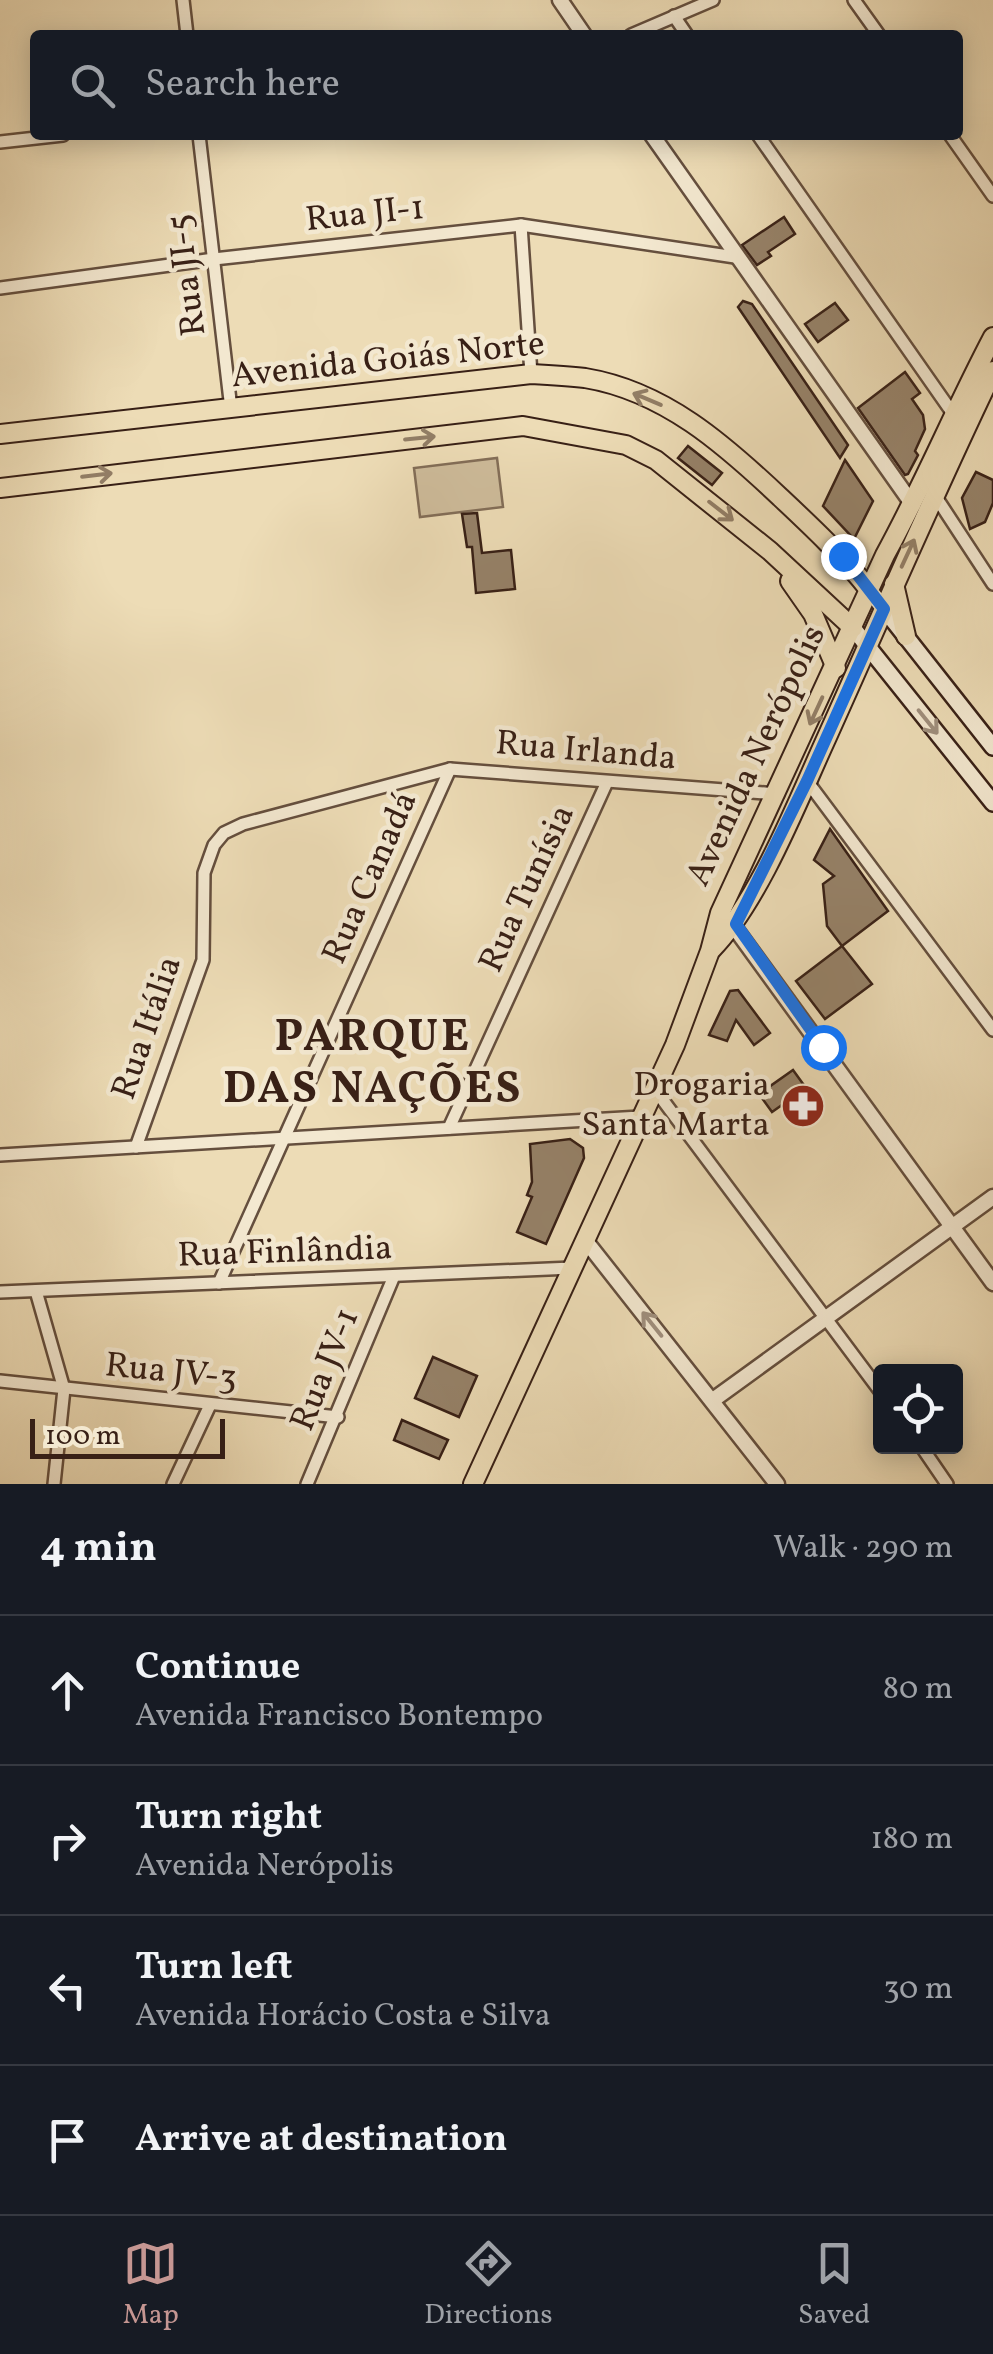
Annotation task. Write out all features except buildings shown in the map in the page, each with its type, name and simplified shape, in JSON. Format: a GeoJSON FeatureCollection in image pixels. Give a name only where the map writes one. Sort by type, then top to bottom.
{"type":"FeatureCollection","features":[{"type":"Feature","properties":{"kind":"main road","name":"Avenida Nerópolis"},"geometry":{"type":"LineString","coordinates":[[728,919],[778,794],[884,556],[993,337]]}},
{"type":"Feature","properties":{"kind":"main road","name":"Avenida Nerópolis"},"geometry":{"type":"LineString","coordinates":[[473,1484],[674,1046],[710,951],[807,781],[993,371]]}},
{"type":"Feature","properties":{"kind":"main road","name":"Avenida Goiás Norte"},"geometry":{"type":"LineString","coordinates":[[0,434],[531,374],[588,379],[656,402],[730,449],[843,556],[870,591]]}},
{"type":"Feature","properties":{"kind":"main road"},"geometry":{"type":"LineString","coordinates":[[0,488],[523,426],[626,445],[656,460],[770,551],[852,628],[993,803]]}},
{"type":"Feature","properties":{"kind":"main road"},"geometry":{"type":"LineString","coordinates":[[770,551],[813,614],[836,668]]}},
{"type":"Feature","properties":{"kind":"main road"},"geometry":{"type":"LineString","coordinates":[[843,556],[884,556]]}},
{"type":"Feature","properties":{"kind":"main road"},"geometry":{"type":"LineString","coordinates":[[894,584],[906,636]]}},
{"type":"Feature","properties":{"kind":"main road"},"geometry":{"type":"LineString","coordinates":[[870,591],[993,747]]}},
{"type":"Feature","properties":{"kind":"street"},"geometry":{"type":"LineString","coordinates":[[183,0],[186,30]]}},
{"type":"Feature","properties":{"kind":"street"},"geometry":{"type":"LineString","coordinates":[[560,0],[581,30]]}},
{"type":"Feature","properties":{"kind":"street"},"geometry":{"type":"LineString","coordinates":[[642,30],[713,0]]}},
{"type":"Feature","properties":{"kind":"street"},"geometry":{"type":"LineString","coordinates":[[854,0],[875,30]]}},
{"type":"Feature","properties":{"kind":"street"},"geometry":{"type":"LineString","coordinates":[[674,16],[684,30]]}},
{"type":"Feature","properties":{"kind":"street"},"geometry":{"type":"LineString","coordinates":[[0,142],[30,139]]}},
{"type":"Feature","properties":{"kind":"street","name":"Rua JI-5"},"geometry":{"type":"LineString","coordinates":[[200,140],[231,409]]}},
{"type":"Feature","properties":{"kind":"street"},"geometry":{"type":"LineString","coordinates":[[655,140],[912,505]]}},
{"type":"Feature","properties":{"kind":"street"},"geometry":{"type":"LineString","coordinates":[[762,140],[964,430]]}},
{"type":"Feature","properties":{"kind":"street"},"geometry":{"type":"LineString","coordinates":[[954,140],[993,196]]}},
{"type":"Feature","properties":{"kind":"street"},"geometry":{"type":"LineString","coordinates":[[521,225],[531,374]]}},
{"type":"Feature","properties":{"kind":"street","name":"Rua JI-1"},"geometry":{"type":"LineString","coordinates":[[0,288],[214,259],[521,225],[735,257]]}},
{"type":"Feature","properties":{"kind":"street"},"geometry":{"type":"LineString","coordinates":[[934,494],[993,584]]}},
{"type":"Feature","properties":{"kind":"street","name":"Rua Irlanda"},"geometry":{"type":"LineString","coordinates":[[243,824],[450,769],[778,794]]}},
{"type":"Feature","properties":{"kind":"street","name":"Rua Canadá"},"geometry":{"type":"LineString","coordinates":[[219,1283],[450,769]]}},
{"type":"Feature","properties":{"kind":"street"},"geometry":{"type":"LineString","coordinates":[[807,781],[993,1030]]}},
{"type":"Feature","properties":{"kind":"street","name":"Rua Tunísia"},"geometry":{"type":"LineString","coordinates":[[450,1128],[607,782]]}},
{"type":"Feature","properties":{"kind":"street","name":"Rua Itália"},"geometry":{"type":"LineString","coordinates":[[136,1146],[203,960],[204,873],[214,845],[224,832],[243,824]]}},
{"type":"Feature","properties":{"kind":"street"},"geometry":{"type":"LineString","coordinates":[[728,919],[993,1282]]}},
{"type":"Feature","properties":{"kind":"street"},"geometry":{"type":"LineString","coordinates":[[654,1086],[873,1381]]}},
{"type":"Feature","properties":{"kind":"street"},"geometry":{"type":"LineString","coordinates":[[0,1154],[640,1117]]}},
{"type":"Feature","properties":{"kind":"street"},"geometry":{"type":"LineString","coordinates":[[713,1400],[993,1197]]}},
{"type":"Feature","properties":{"kind":"street"},"geometry":{"type":"LineString","coordinates":[[585,1240],[777,1484]]}},
{"type":"Feature","properties":{"kind":"street","name":"Rua Finlândia"},"geometry":{"type":"LineString","coordinates":[[0,1292],[572,1268]]}},
{"type":"Feature","properties":{"kind":"street","name":"Rua JV-1"},"geometry":{"type":"LineString","coordinates":[[307,1484],[394,1276]]}},
{"type":"Feature","properties":{"kind":"street"},"geometry":{"type":"LineString","coordinates":[[36,1291],[64,1389],[54,1484]]}},
{"type":"Feature","properties":{"kind":"street","name":"Rua JV-3"},"geometry":{"type":"LineString","coordinates":[[0,1381],[338,1417]]}},
{"type":"Feature","properties":{"kind":"street"},"geometry":{"type":"LineString","coordinates":[[173,1484],[210,1405]]}},
{"type":"Feature","properties":{"kind":"street"},"geometry":{"type":"LineString","coordinates":[[926,1454],[948,1484]]}},
{"type":"Feature","properties":{"kind":"shaded area"},"geometry":{"type":"Polygon","coordinates":[[[497,458],[503,507],[420,517],[414,468],[497,458]]]}},
{"type":"Feature","properties":{"kind":"place","name":"Drogaria Santa Marta"},"geometry":{"type":"Point","coordinates":[803,1106]}},
{"type":"Feature","properties":{"kind":"district","name":"PARQUE DAS NAÇÕES"},"geometry":{"type":"Point","coordinates":[373,1064]}},
{"type":"Feature","properties":{"kind":"route"},"geometry":{"type":"LineString","coordinates":[[823,1047],[736,924],[807,781],[884,609],[843,556]]}}]}
